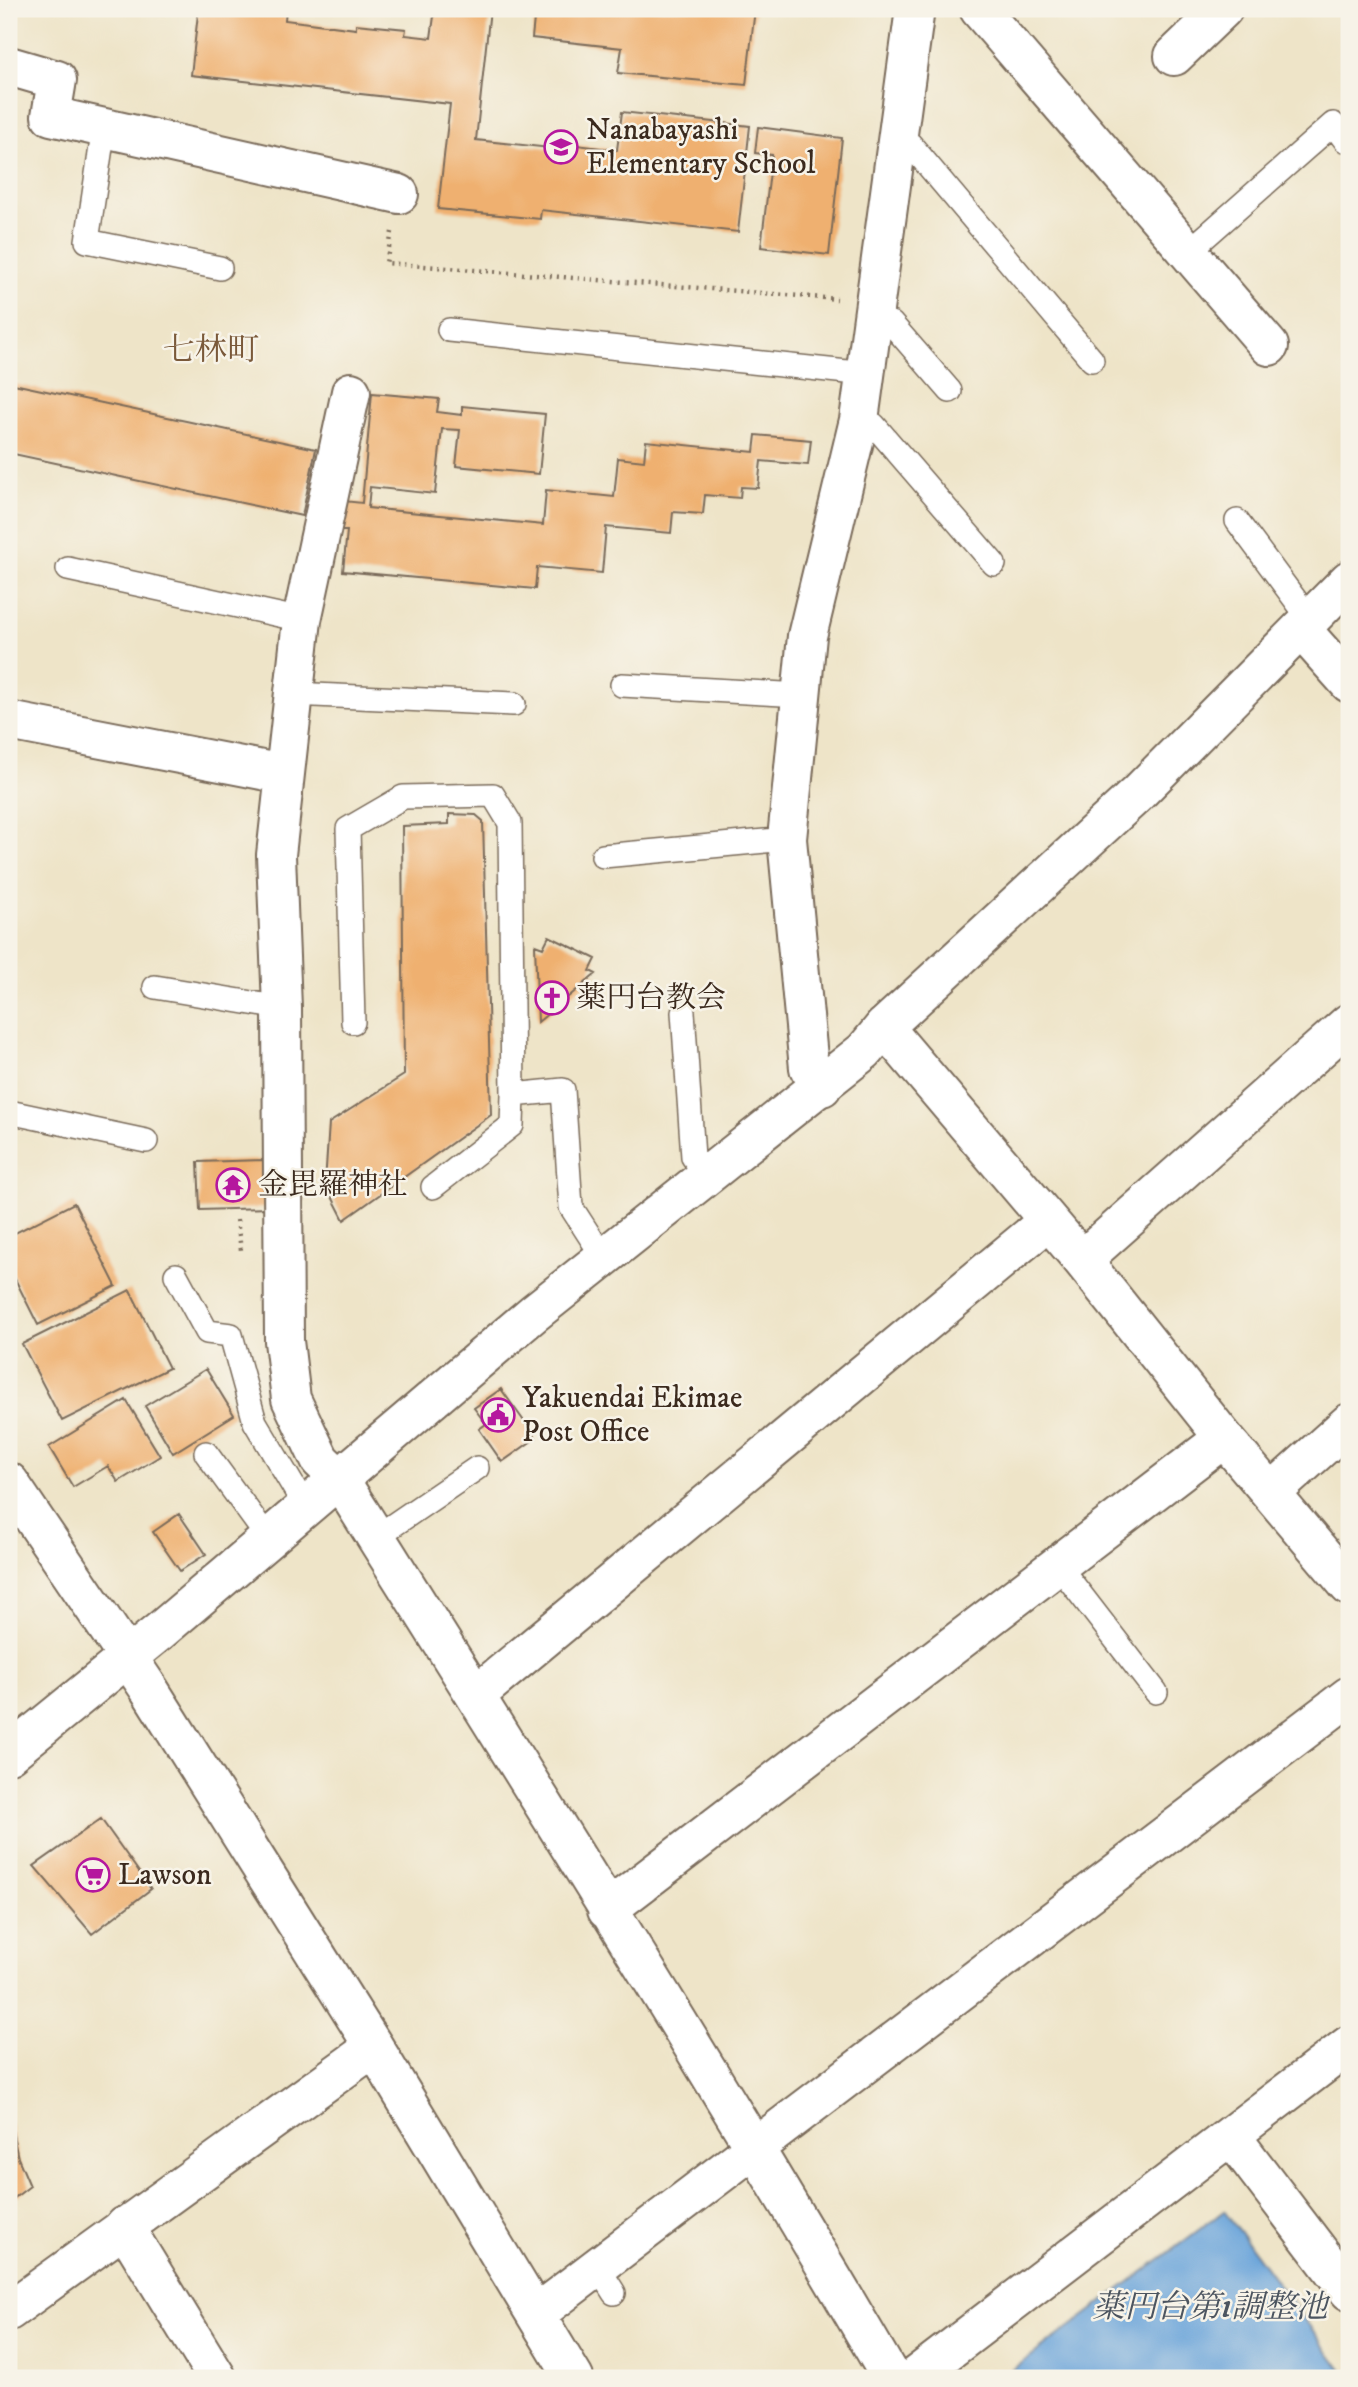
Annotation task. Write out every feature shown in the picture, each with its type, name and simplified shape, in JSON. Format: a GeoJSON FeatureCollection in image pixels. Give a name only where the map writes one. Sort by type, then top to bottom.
{"type":"FeatureCollection","features":[{"type":"Feature","properties":{"kind":"street"},"geometry":{"type":"LineString","coordinates":[[822,1087],[809,1068],[786,839],[807,636],[859,420],[915,9]]}},
{"type":"Feature","properties":{"kind":"street"},"geometry":{"type":"LineString","coordinates":[[979,9],[1186,253],[1269,346]]}},
{"type":"Feature","properties":{"kind":"street"},"geometry":{"type":"LineString","coordinates":[[1174,56],[1223,9]]}},
{"type":"Feature","properties":{"kind":"street"},"geometry":{"type":"LineString","coordinates":[[9,66],[57,80],[51,116],[399,194]]}},
{"type":"Feature","properties":{"kind":"street"},"geometry":{"type":"LineString","coordinates":[[351,392],[302,620],[276,855],[282,1008],[284,1341],[292,1399],[320,1461],[338,1477],[476,1695],[607,1910],[756,2146],[891,2378]]}},
{"type":"Feature","properties":{"kind":"street"},"geometry":{"type":"LineString","coordinates":[[9,1754],[129,1657],[338,1477],[604,1258],[864,1051],[884,1027],[1137,794],[1349,580]]}},
{"type":"Feature","properties":{"kind":"street"},"geometry":{"type":"LineString","coordinates":[[1310,620],[1349,683]]}},
{"type":"Feature","properties":{"kind":"street"},"geometry":{"type":"LineString","coordinates":[[9,721],[284,774]]}},
{"type":"Feature","properties":{"kind":"street"},"geometry":{"type":"LineString","coordinates":[[1082,1260],[1349,1023]]}},
{"type":"Feature","properties":{"kind":"street"},"geometry":{"type":"LineString","coordinates":[[884,1027],[1082,1260],[1224,1438],[1348,1583]]}},
{"type":"Feature","properties":{"kind":"street"},"geometry":{"type":"LineString","coordinates":[[476,1695],[1048,1221]]}},
{"type":"Feature","properties":{"kind":"street"},"geometry":{"type":"LineString","coordinates":[[1272,1492],[1349,1423]]}},
{"type":"Feature","properties":{"kind":"street"},"geometry":{"type":"LineString","coordinates":[[607,1910],[1224,1438]]}},
{"type":"Feature","properties":{"kind":"street"},"geometry":{"type":"LineString","coordinates":[[9,1482],[129,1657],[374,2047],[574,2378]]}},
{"type":"Feature","properties":{"kind":"street"},"geometry":{"type":"LineString","coordinates":[[537,2313],[605,2280],[756,2146],[1349,1696]]}},
{"type":"Feature","properties":{"kind":"street"},"geometry":{"type":"LineString","coordinates":[[913,2378],[1349,2045]]}},
{"type":"Feature","properties":{"kind":"street"},"geometry":{"type":"LineString","coordinates":[[9,2311],[374,2047]]}},
{"type":"Feature","properties":{"kind":"street"},"geometry":{"type":"LineString","coordinates":[[1231,2136],[1349,2291]]}},
{"type":"Feature","properties":{"kind":"street"},"geometry":{"type":"LineString","coordinates":[[124,2226],[217,2378]]}},
{"type":"Feature","properties":{"kind":"lane"},"geometry":{"type":"LineString","coordinates":[[1186,253],[1333,124],[1345,140]]}},
{"type":"Feature","properties":{"kind":"lane"},"geometry":{"type":"LineString","coordinates":[[104,128],[87,241],[220,268]]}},
{"type":"Feature","properties":{"kind":"lane"},"geometry":{"type":"LineString","coordinates":[[896,141],[909,144],[1092,360]]}},
{"type":"Feature","properties":{"kind":"lane"},"geometry":{"type":"LineString","coordinates":[[875,311],[891,323],[950,391]]}},
{"type":"Feature","properties":{"kind":"lane"},"geometry":{"type":"LineString","coordinates":[[449,330],[866,374]]}},
{"type":"Feature","properties":{"kind":"lane"},"geometry":{"type":"LineString","coordinates":[[859,420],[874,425],[994,564]]}},
{"type":"Feature","properties":{"kind":"lane"},"geometry":{"type":"LineString","coordinates":[[1237,521],[1310,620]]}},
{"type":"Feature","properties":{"kind":"lane"},"geometry":{"type":"LineString","coordinates":[[68,569],[302,620]]}},
{"type":"Feature","properties":{"kind":"lane"},"geometry":{"type":"LineString","coordinates":[[622,685],[801,695]]}},
{"type":"Feature","properties":{"kind":"lane"},"geometry":{"type":"LineString","coordinates":[[292,694],[514,704]]}},
{"type":"Feature","properties":{"kind":"lane"},"geometry":{"type":"LineString","coordinates":[[353,1022],[348,829],[403,797],[493,795],[510,823],[512,1125],[433,1187]]}},
{"type":"Feature","properties":{"kind":"lane"},"geometry":{"type":"LineString","coordinates":[[603,856],[786,839]]}},
{"type":"Feature","properties":{"kind":"lane"},"geometry":{"type":"LineString","coordinates":[[155,987],[282,1008]]}},
{"type":"Feature","properties":{"kind":"lane"},"geometry":{"type":"LineString","coordinates":[[683,1012],[693,1157],[707,1176]]}},
{"type":"Feature","properties":{"kind":"lane"},"geometry":{"type":"LineString","coordinates":[[513,1095],[564,1090],[570,1207],[604,1258]]}},
{"type":"Feature","properties":{"kind":"lane"},"geometry":{"type":"LineString","coordinates":[[9,1112],[146,1141]]}},
{"type":"Feature","properties":{"kind":"lane"},"geometry":{"type":"LineString","coordinates":[[176,1275],[207,1332],[231,1335],[255,1422],[305,1506]]}},
{"type":"Feature","properties":{"kind":"lane"},"geometry":{"type":"LineString","coordinates":[[206,1453],[268,1538]]}},
{"type":"Feature","properties":{"kind":"lane"},"geometry":{"type":"LineString","coordinates":[[376,1537],[477,1468]]}},
{"type":"Feature","properties":{"kind":"lane"},"geometry":{"type":"LineString","coordinates":[[1058,1565],[1156,1692]]}},
{"type":"Feature","properties":{"kind":"path"},"geometry":{"type":"LineString","coordinates":[[399,194],[386,262],[875,311]]}},
{"type":"Feature","properties":{"kind":"water","name":"薬円台第1調整池"},"geometry":{"type":"Polygon","coordinates":[[[1224,2211],[1343,2371],[1339,2378],[1002,2378],[1224,2211]]]}},
{"type":"Feature","properties":{"kind":"building"},"geometry":{"type":"Polygon","coordinates":[[[206,9],[286,9],[285,20],[356,29],[356,24],[406,29],[405,35],[431,38],[435,9],[490,9],[476,140],[568,150],[569,144],[617,150],[622,112],[750,126],[738,232],[541,210],[540,219],[438,209],[450,104],[191,75],[198,14],[206,14],[206,9]]]}},
{"type":"Feature","properties":{"kind":"building"},"geometry":{"type":"Polygon","coordinates":[[[535,9],[755,9],[746,85],[618,73],[622,48],[532,38],[535,9]]]}},
{"type":"Feature","properties":{"kind":"building"},"geometry":{"type":"Polygon","coordinates":[[[758,127],[842,138],[829,255],[761,247],[772,155],[755,153],[758,127]]]}},
{"type":"Feature","properties":{"kind":"building"},"geometry":{"type":"Polygon","coordinates":[[[9,383],[316,449],[302,516],[9,453],[9,383]]]}},
{"type":"Feature","properties":{"kind":"building"},"geometry":{"type":"Polygon","coordinates":[[[372,393],[439,399],[437,412],[462,415],[462,406],[545,414],[539,474],[456,466],[460,430],[442,429],[435,494],[370,487],[368,508],[543,525],[546,490],[614,497],[618,458],[644,461],[646,441],[754,452],[756,435],[811,440],[808,465],[761,461],[758,488],[741,487],[740,498],[705,495],[703,514],[673,512],[671,533],[606,527],[602,573],[537,567],[535,589],[343,571],[347,531],[341,531],[344,501],[362,503],[372,393]]]}},
{"type":"Feature","properties":{"kind":"building"},"geometry":{"type":"Polygon","coordinates":[[[449,814],[476,815],[483,821],[491,1115],[344,1220],[325,1183],[329,1123],[404,1075],[402,826],[449,824],[449,814]]]}},
{"type":"Feature","properties":{"kind":"building","name":"薬円台教会"},"geometry":{"type":"Polygon","coordinates":[[[549,936],[596,959],[590,971],[596,974],[538,1022],[535,945],[543,948],[549,936]]]}},
{"type":"Feature","properties":{"kind":"building","name":"金毘羅神社"},"geometry":{"type":"Polygon","coordinates":[[[267,1160],[268,1208],[200,1210],[198,1162],[267,1160]]]}},
{"type":"Feature","properties":{"kind":"building"},"geometry":{"type":"Polygon","coordinates":[[[74,1203],[116,1286],[38,1325],[9,1267],[9,1236],[74,1203]]]}},
{"type":"Feature","properties":{"kind":"building"},"geometry":{"type":"Polygon","coordinates":[[[130,1290],[169,1368],[62,1421],[22,1344],[130,1290]]]}},
{"type":"Feature","properties":{"kind":"building"},"geometry":{"type":"Polygon","coordinates":[[[206,1369],[234,1415],[173,1453],[145,1406],[206,1369]]]}},
{"type":"Feature","properties":{"kind":"building"},"geometry":{"type":"Polygon","coordinates":[[[501,1389],[536,1438],[502,1462],[479,1429],[486,1424],[474,1408],[501,1389]]]}},
{"type":"Feature","properties":{"kind":"building"},"geometry":{"type":"Polygon","coordinates":[[[126,1400],[160,1456],[118,1482],[108,1466],[73,1487],[49,1447],[126,1400]]]}},
{"type":"Feature","properties":{"kind":"building"},"geometry":{"type":"Polygon","coordinates":[[[179,1514],[206,1554],[180,1571],[153,1532],[179,1514]]]}},
{"type":"Feature","properties":{"kind":"building"},"geometry":{"type":"Polygon","coordinates":[[[101,1819],[151,1889],[92,1934],[34,1866],[101,1819]]]}},
{"type":"Feature","properties":{"kind":"building"},"geometry":{"type":"Polygon","coordinates":[[[9,2116],[18,2158],[30,2186],[9,2202],[9,2116]]]}},
{"type":"Feature","properties":{"kind":"place","name":"Nanabayashi Elementary School"},"geometry":{"type":"Point","coordinates":[561,147]}},
{"type":"Feature","properties":{"kind":"place","name":"薬円台教会"},"geometry":{"type":"Point","coordinates":[552,998]}},
{"type":"Feature","properties":{"kind":"place","name":"金毘羅神社"},"geometry":{"type":"Point","coordinates":[233,1185]}},
{"type":"Feature","properties":{"kind":"place","name":"Yakuendai Ekimae Post Office"},"geometry":{"type":"Point","coordinates":[498,1415]}},
{"type":"Feature","properties":{"kind":"place","name":"Lawson"},"geometry":{"type":"Point","coordinates":[93,1875]}},
{"type":"Feature","properties":{"kind":"district","name":"七林町"},"geometry":{"type":"Point","coordinates":[211,351]}}]}
